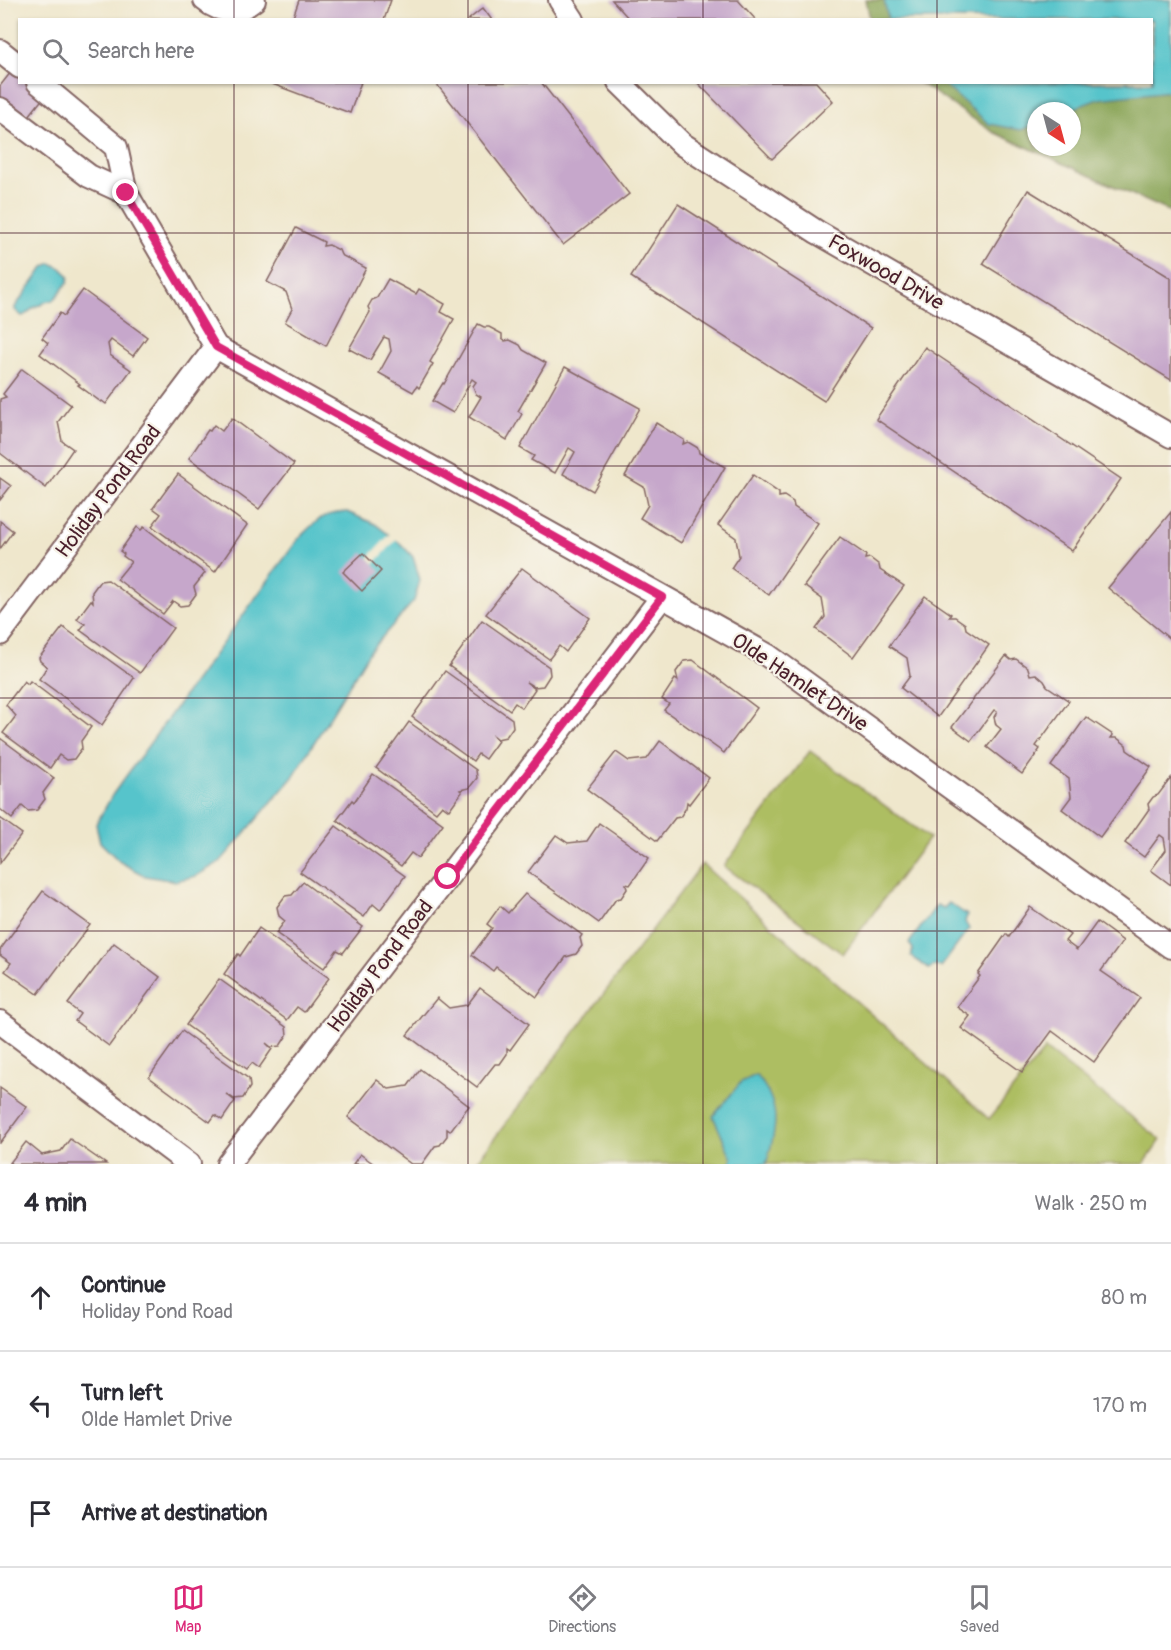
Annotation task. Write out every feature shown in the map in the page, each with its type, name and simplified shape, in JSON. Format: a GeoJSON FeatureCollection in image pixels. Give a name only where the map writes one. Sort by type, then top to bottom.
{"type":"FeatureCollection","features":[{"type":"Feature","properties":{"kind":"street"},"geometry":{"type":"LineString","coordinates":[[205,0],[211,6],[222,10],[244,8],[254,0]]}},
{"type":"Feature","properties":{"kind":"street"},"geometry":{"type":"LineString","coordinates":[[560,0],[572,18]]}},
{"type":"Feature","properties":{"kind":"street"},"geometry":{"type":"LineString","coordinates":[[0,51],[18,65]]}},
{"type":"Feature","properties":{"kind":"street"},"geometry":{"type":"LineString","coordinates":[[40,84],[116,147],[126,193],[216,347]]}},
{"type":"Feature","properties":{"kind":"street","name":"Foxwood Drive"},"geometry":{"type":"LineString","coordinates":[[621,84],[682,144],[817,232],[1171,436]]}},
{"type":"Feature","properties":{"kind":"street"},"geometry":{"type":"LineString","coordinates":[[0,109],[89,176],[126,193]]}},
{"type":"Feature","properties":{"kind":"street","name":"Olde Hamlet Drive"},"geometry":{"type":"LineString","coordinates":[[216,347],[767,656],[1171,947]]}},
{"type":"Feature","properties":{"kind":"street","name":"Holiday Pond Road"},"geometry":{"type":"LineString","coordinates":[[0,634],[216,347]]}},
{"type":"Feature","properties":{"kind":"street","name":"Holiday Pond Road"},"geometry":{"type":"LineString","coordinates":[[228,1164],[662,597]]}},
{"type":"Feature","properties":{"kind":"street"},"geometry":{"type":"LineString","coordinates":[[0,1022],[189,1164]]}},
{"type":"Feature","properties":{"kind":"green space"},"geometry":{"type":"Polygon","coordinates":[[[866,0],[1171,0],[1171,212],[1046,156],[1081,156],[1081,102],[1027,102],[1027,147],[993,132],[921,84],[1153,84],[1153,18],[870,18],[866,0]]]}},
{"type":"Feature","properties":{"kind":"green space"},"geometry":{"type":"Polygon","coordinates":[[[810,751],[929,838],[843,954],[724,866],[810,751]]]}},
{"type":"Feature","properties":{"kind":"green space"},"geometry":{"type":"Polygon","coordinates":[[[702,864],[989,1119],[1045,1049],[1161,1140],[1144,1164],[475,1164],[702,864]]]}},
{"type":"Feature","properties":{"kind":"water"},"geometry":{"type":"Polygon","coordinates":[[[884,0],[1171,0],[1171,91],[1098,99],[1081,106],[1081,102],[1027,102],[1027,128],[1021,130],[989,124],[943,84],[1153,84],[1153,18],[888,18],[884,0]]]}},
{"type":"Feature","properties":{"kind":"water"},"geometry":{"type":"Polygon","coordinates":[[[51,263],[61,268],[69,276],[68,282],[54,300],[36,306],[22,316],[15,310],[15,307],[44,267],[51,263]]]}},
{"type":"Feature","properties":{"kind":"water"},"geometry":{"type":"Polygon","coordinates":[[[347,512],[375,524],[401,544],[413,557],[420,580],[414,601],[370,651],[293,777],[220,862],[196,876],[175,881],[145,876],[120,862],[100,842],[96,824],[113,794],[299,538],[325,516],[347,512]]]}},
{"type":"Feature","properties":{"kind":"water"},"geometry":{"type":"Polygon","coordinates":[[[949,903],[967,915],[965,922],[969,929],[941,967],[935,965],[929,969],[911,956],[913,949],[909,943],[937,905],[944,908],[949,903]]]}},
{"type":"Feature","properties":{"kind":"water"},"geometry":{"type":"Polygon","coordinates":[[[756,1075],[770,1096],[775,1117],[770,1151],[766,1164],[730,1164],[732,1159],[713,1116],[741,1082],[756,1075]]]}},
{"type":"Feature","properties":{"kind":"pier"},"geometry":{"type":"Polygon","coordinates":[[[391,533],[398,538],[374,564],[368,558],[391,533]]]}},
{"type":"Feature","properties":{"kind":"building"},"geometry":{"type":"Polygon","coordinates":[[[299,0],[391,0],[385,18],[293,18],[299,0]]]}},
{"type":"Feature","properties":{"kind":"building"},"geometry":{"type":"Polygon","coordinates":[[[612,0],[738,0],[754,18],[628,18],[612,0]]]}},
{"type":"Feature","properties":{"kind":"building"},"geometry":{"type":"Polygon","coordinates":[[[483,8],[490,18],[470,18],[483,8]]]}},
{"type":"Feature","properties":{"kind":"building"},"geometry":{"type":"Polygon","coordinates":[[[18,70],[18,84],[48,84],[44,97],[29,116],[25,112],[12,129],[0,120],[0,86],[11,72],[18,70]]]}},
{"type":"Feature","properties":{"kind":"building"},"geometry":{"type":"Polygon","coordinates":[[[272,84],[360,84],[350,113],[272,84]]]}},
{"type":"Feature","properties":{"kind":"building"},"geometry":{"type":"Polygon","coordinates":[[[437,84],[543,84],[629,194],[563,245],[437,84]]]}},
{"type":"Feature","properties":{"kind":"building"},"geometry":{"type":"Polygon","coordinates":[[[699,84],[818,84],[833,101],[772,159],[699,84]]]}},
{"type":"Feature","properties":{"kind":"building"},"geometry":{"type":"Polygon","coordinates":[[[1028,190],[1171,278],[1171,380],[983,264],[1028,190]]]}},
{"type":"Feature","properties":{"kind":"building"},"geometry":{"type":"Polygon","coordinates":[[[678,204],[871,328],[824,401],[631,277],[678,204]]]}},
{"type":"Feature","properties":{"kind":"building"},"geometry":{"type":"Polygon","coordinates":[[[296,228],[324,242],[323,246],[329,245],[339,250],[341,255],[366,268],[326,346],[285,322],[292,309],[286,292],[267,282],[296,228]]]}},
{"type":"Feature","properties":{"kind":"building"},"geometry":{"type":"Polygon","coordinates":[[[388,279],[416,294],[419,289],[445,304],[441,312],[454,319],[430,362],[433,364],[419,388],[417,386],[413,392],[379,373],[391,351],[389,339],[384,337],[370,360],[349,349],[370,312],[368,307],[372,300],[377,298],[388,279]]]}},
{"type":"Feature","properties":{"kind":"building"},"geometry":{"type":"Polygon","coordinates":[[[83,290],[147,337],[133,356],[111,340],[108,344],[110,355],[131,370],[106,404],[40,354],[48,343],[42,338],[60,313],[64,316],[83,290]]]}},
{"type":"Feature","properties":{"kind":"building"},"geometry":{"type":"Polygon","coordinates":[[[478,324],[502,334],[502,339],[505,341],[510,340],[520,345],[523,350],[546,363],[518,411],[522,414],[507,440],[469,417],[481,397],[476,394],[473,386],[476,382],[472,379],[453,413],[432,401],[478,324]]]}},
{"type":"Feature","properties":{"kind":"building"},"geometry":{"type":"Polygon","coordinates":[[[925,347],[1121,479],[1072,551],[876,419],[925,347]]]}},
{"type":"Feature","properties":{"kind":"building"},"geometry":{"type":"Polygon","coordinates":[[[565,367],[640,408],[593,491],[563,474],[575,452],[569,448],[555,473],[531,460],[534,456],[520,448],[565,367]]]}},
{"type":"Feature","properties":{"kind":"building"},"geometry":{"type":"Polygon","coordinates":[[[22,369],[71,405],[58,422],[62,441],[73,449],[46,488],[0,453],[0,399],[6,397],[3,394],[22,369]]]}},
{"type":"Feature","properties":{"kind":"building"},"geometry":{"type":"Polygon","coordinates":[[[232,418],[294,464],[259,509],[189,458],[208,430],[210,431],[214,425],[222,431],[232,418]]]}},
{"type":"Feature","properties":{"kind":"building"},"geometry":{"type":"Polygon","coordinates":[[[656,423],[684,440],[683,444],[688,442],[698,448],[699,453],[725,467],[681,543],[640,518],[648,505],[644,487],[625,476],[656,423]]]}},
{"type":"Feature","properties":{"kind":"building"},"geometry":{"type":"Polygon","coordinates":[[[178,474],[247,525],[215,572],[152,526],[161,514],[153,508],[178,474]]]}},
{"type":"Feature","properties":{"kind":"building"},"geometry":{"type":"Polygon","coordinates":[[[753,475],[779,493],[779,497],[784,496],[793,502],[794,507],[818,523],[769,595],[731,568],[739,556],[736,538],[718,525],[753,475]]]}},
{"type":"Feature","properties":{"kind":"building"},"geometry":{"type":"Polygon","coordinates":[[[0,478],[11,486],[0,500],[0,478]]]}},
{"type":"Feature","properties":{"kind":"building"},"geometry":{"type":"Polygon","coordinates":[[[1171,512],[1171,640],[1108,588],[1171,512]]]}},
{"type":"Feature","properties":{"kind":"building"},"geometry":{"type":"Polygon","coordinates":[[[0,521],[13,531],[0,549],[0,521]]]}},
{"type":"Feature","properties":{"kind":"building"},"geometry":{"type":"Polygon","coordinates":[[[137,527],[141,530],[144,527],[205,573],[194,587],[196,594],[188,605],[180,606],[173,601],[163,614],[117,579],[131,562],[120,551],[137,527]]]}},
{"type":"Feature","properties":{"kind":"building"},"geometry":{"type":"Polygon","coordinates":[[[840,537],[866,555],[865,559],[870,558],[879,565],[880,570],[904,586],[853,657],[816,629],[825,617],[822,599],[804,586],[840,537]]]}},
{"type":"Feature","properties":{"kind":"building"},"geometry":{"type":"Polygon","coordinates":[[[363,553],[381,571],[362,591],[343,572],[363,553]]]}},
{"type":"Feature","properties":{"kind":"building"},"geometry":{"type":"Polygon","coordinates":[[[522,568],[590,618],[566,652],[559,646],[549,659],[486,614],[522,568]]]}},
{"type":"Feature","properties":{"kind":"building"},"geometry":{"type":"Polygon","coordinates":[[[108,580],[173,628],[140,673],[80,630],[85,624],[77,619],[91,600],[93,602],[92,592],[100,581],[108,580]]]}},
{"type":"Feature","properties":{"kind":"building"},"geometry":{"type":"Polygon","coordinates":[[[925,596],[951,614],[949,617],[955,617],[965,624],[966,629],[989,645],[938,717],[901,688],[910,676],[907,658],[889,646],[925,596]]]}},
{"type":"Feature","properties":{"kind":"building"},"geometry":{"type":"Polygon","coordinates":[[[482,620],[549,667],[550,675],[543,686],[534,687],[526,682],[535,689],[522,708],[515,703],[510,710],[449,666],[482,620]]]}},
{"type":"Feature","properties":{"kind":"building"},"geometry":{"type":"Polygon","coordinates":[[[63,627],[134,678],[102,725],[39,679],[47,667],[39,658],[63,627]]]}},
{"type":"Feature","properties":{"kind":"building"},"geometry":{"type":"Polygon","coordinates":[[[1006,656],[1011,660],[1016,659],[1028,668],[1030,675],[1036,674],[1047,686],[1069,701],[1036,746],[1040,749],[1022,774],[987,747],[1001,729],[996,725],[994,717],[997,712],[994,710],[971,741],[952,727],[1006,656]]]}},
{"type":"Feature","properties":{"kind":"building"},"geometry":{"type":"Polygon","coordinates":[[[693,660],[757,708],[724,753],[664,710],[669,704],[662,699],[675,679],[678,681],[676,672],[684,661],[693,660]]]}},
{"type":"Feature","properties":{"kind":"building"},"geometry":{"type":"Polygon","coordinates":[[[445,671],[512,719],[513,727],[506,737],[497,739],[492,735],[498,741],[485,759],[478,754],[473,761],[412,717],[445,671]]]}},
{"type":"Feature","properties":{"kind":"building"},"geometry":{"type":"Polygon","coordinates":[[[24,681],[28,684],[30,681],[91,727],[81,741],[82,748],[74,759],[66,760],[59,755],[50,768],[3,733],[16,716],[6,705],[24,681]]]}},
{"type":"Feature","properties":{"kind":"building"},"geometry":{"type":"Polygon","coordinates":[[[1086,717],[1113,735],[1111,738],[1117,738],[1126,745],[1127,750],[1151,767],[1100,837],[1062,809],[1071,797],[1069,779],[1051,766],[1086,717]]]}},
{"type":"Feature","properties":{"kind":"building"},"geometry":{"type":"Polygon","coordinates":[[[409,722],[476,770],[477,778],[469,788],[460,790],[462,792],[449,810],[442,805],[436,812],[376,768],[409,722]]]}},
{"type":"Feature","properties":{"kind":"building"},"geometry":{"type":"Polygon","coordinates":[[[0,738],[54,778],[43,793],[45,799],[37,810],[28,811],[22,806],[12,819],[0,809],[0,738]]]}},
{"type":"Feature","properties":{"kind":"building"},"geometry":{"type":"Polygon","coordinates":[[[660,741],[709,778],[689,804],[687,802],[680,817],[675,818],[657,841],[587,789],[616,752],[629,761],[647,759],[660,741]]]}},
{"type":"Feature","properties":{"kind":"building"},"geometry":{"type":"Polygon","coordinates":[[[373,774],[443,824],[418,858],[411,853],[401,866],[337,820],[352,800],[354,802],[373,774]]]}},
{"type":"Feature","properties":{"kind":"building"},"geometry":{"type":"Polygon","coordinates":[[[1171,778],[1171,885],[1151,870],[1166,850],[1164,838],[1160,835],[1144,857],[1125,843],[1149,809],[1148,804],[1171,778]]]}},
{"type":"Feature","properties":{"kind":"building"},"geometry":{"type":"Polygon","coordinates":[[[0,818],[22,834],[0,863],[0,818]]]}},
{"type":"Feature","properties":{"kind":"building"},"geometry":{"type":"Polygon","coordinates":[[[599,823],[649,858],[630,885],[626,884],[627,889],[621,898],[616,899],[599,923],[528,872],[556,835],[568,843],[587,841],[599,823]]]}},
{"type":"Feature","properties":{"kind":"building"},"geometry":{"type":"Polygon","coordinates":[[[336,826],[405,876],[380,910],[373,904],[364,917],[300,872],[336,826]]]}},
{"type":"Feature","properties":{"kind":"building"},"geometry":{"type":"Polygon","coordinates":[[[303,882],[363,927],[343,953],[337,950],[324,968],[276,933],[285,921],[279,916],[277,907],[285,896],[292,895],[303,882]]]}},
{"type":"Feature","properties":{"kind":"building"},"geometry":{"type":"Polygon","coordinates":[[[43,891],[90,925],[38,994],[5,971],[11,963],[0,955],[0,950],[43,891]]]}},
{"type":"Feature","properties":{"kind":"building"},"geometry":{"type":"Polygon","coordinates":[[[525,894],[582,935],[580,938],[582,946],[576,954],[566,957],[537,997],[496,967],[493,971],[472,955],[492,928],[487,924],[500,906],[508,913],[525,894]]]}},
{"type":"Feature","properties":{"kind":"building"},"geometry":{"type":"Polygon","coordinates":[[[1030,907],[1070,935],[1065,941],[1077,950],[1097,922],[1123,941],[1101,971],[1140,998],[1094,1062],[1052,1031],[1022,1072],[961,1028],[970,1016],[957,1007],[980,976],[978,974],[1006,934],[1009,937],[1030,907]]]}},
{"type":"Feature","properties":{"kind":"building"},"geometry":{"type":"Polygon","coordinates":[[[259,928],[329,978],[304,1012],[297,1007],[287,1020],[224,974],[238,954],[240,956],[259,928]]]}},
{"type":"Feature","properties":{"kind":"building"},"geometry":{"type":"Polygon","coordinates":[[[114,943],[160,977],[109,1046],[75,1021],[80,1014],[68,1004],[114,943]]]}},
{"type":"Feature","properties":{"kind":"building"},"geometry":{"type":"Polygon","coordinates":[[[219,979],[286,1027],[287,1035],[280,1046],[271,1047],[266,1043],[272,1049],[259,1068],[252,1063],[247,1069],[186,1025],[219,979]]]}},
{"type":"Feature","properties":{"kind":"building"},"geometry":{"type":"Polygon","coordinates":[[[480,988],[529,1024],[510,1050],[507,1048],[507,1054],[500,1064],[495,1064],[477,1087],[407,1035],[437,998],[449,1008],[467,1005],[480,988]]]}},
{"type":"Feature","properties":{"kind":"building"},"geometry":{"type":"Polygon","coordinates":[[[182,1031],[249,1079],[250,1087],[243,1098],[234,1099],[226,1094],[235,1101],[222,1120],[215,1115],[210,1122],[149,1077],[182,1031]]]}},
{"type":"Feature","properties":{"kind":"building"},"geometry":{"type":"Polygon","coordinates":[[[420,1069],[469,1106],[450,1131],[447,1129],[447,1136],[440,1145],[435,1146],[422,1164],[411,1164],[348,1117],[377,1080],[389,1089],[408,1086],[420,1069]]]}},
{"type":"Feature","properties":{"kind":"building"},"geometry":{"type":"Polygon","coordinates":[[[0,1088],[27,1107],[0,1143],[0,1088]]]}},
{"type":"Feature","properties":{"kind":"building"},"geometry":{"type":"Polygon","coordinates":[[[70,1139],[106,1164],[9,1164],[26,1142],[42,1155],[61,1151],[70,1139]]]}},
{"type":"Feature","properties":{"kind":"building"},"geometry":{"type":"Polygon","coordinates":[[[360,1154],[374,1164],[353,1164],[360,1154]]]}},
{"type":"Feature","properties":{"kind":"route"},"geometry":{"type":"LineString","coordinates":[[126,193],[216,347],[662,597],[448,877]]}}]}
